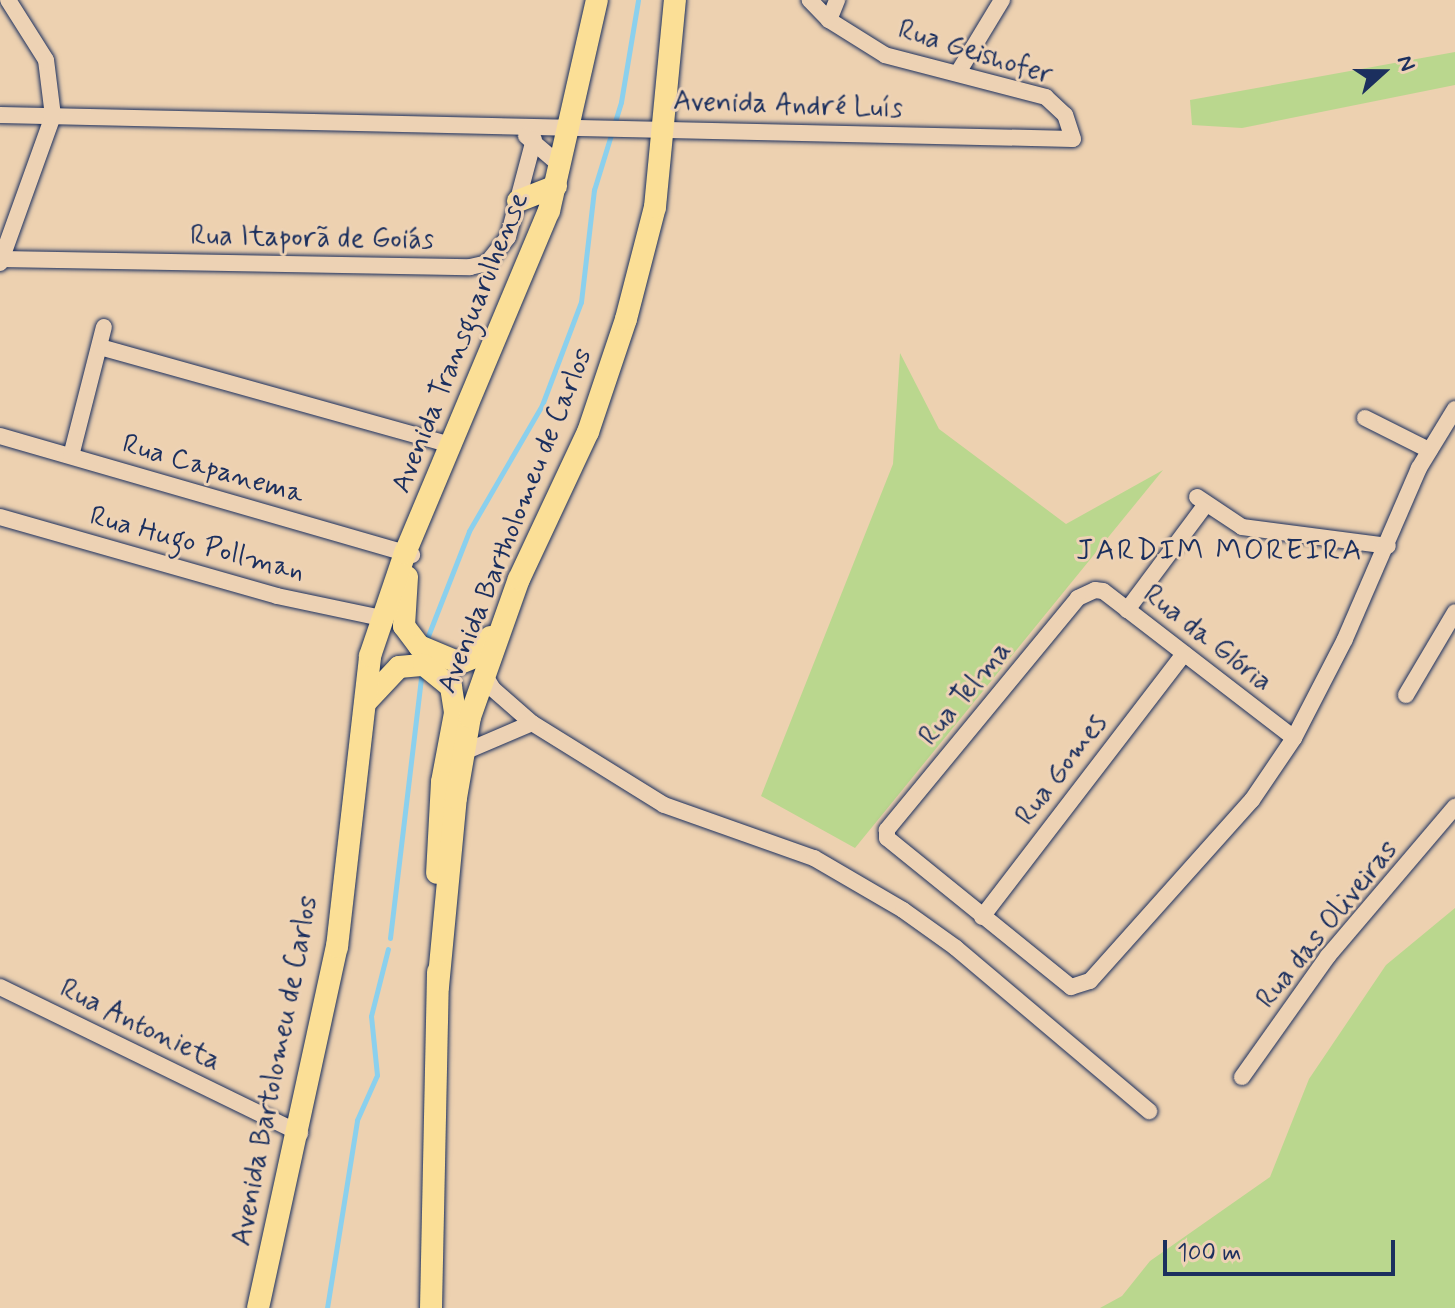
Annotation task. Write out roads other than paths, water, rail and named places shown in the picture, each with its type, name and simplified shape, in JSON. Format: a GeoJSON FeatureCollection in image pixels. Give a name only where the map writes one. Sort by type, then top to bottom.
{"type":"FeatureCollection","features":[{"type":"Feature","properties":{"kind":"main road","name":"Avenida Transguarulhense"},"geometry":{"type":"LineString","coordinates":[[408,554],[451,445],[529,266],[571,127],[597,0]]}},
{"type":"Feature","properties":{"kind":"main road"},"geometry":{"type":"LineString","coordinates":[[663,128],[675,0]]}},
{"type":"Feature","properties":{"kind":"main road","name":"Avenida Bartholomeu de Carlos"},"geometry":{"type":"LineString","coordinates":[[438,987],[462,753],[506,611],[606,382],[649,234],[663,128]]}},
{"type":"Feature","properties":{"kind":"main road"},"geometry":{"type":"LineString","coordinates":[[518,201],[558,176]]}},
{"type":"Feature","properties":{"kind":"main road"},"geometry":{"type":"LineString","coordinates":[[408,554],[401,608],[404,626],[419,646],[449,661],[467,661],[482,651],[506,611]]}},
{"type":"Feature","properties":{"kind":"main road"},"geometry":{"type":"LineString","coordinates":[[366,703],[381,618],[408,554]]}},
{"type":"Feature","properties":{"kind":"main road"},"geometry":{"type":"LineString","coordinates":[[366,703],[391,671],[413,664],[443,676],[454,698],[438,833],[431,1308]]}},
{"type":"Feature","properties":{"kind":"main road","name":"Avenida Bartolomeu de Carlos"},"geometry":{"type":"LineString","coordinates":[[258,1308],[300,1133],[337,947],[366,703]]}},
{"type":"Feature","properties":{"kind":"street"},"geometry":{"type":"LineString","coordinates":[[1,261],[53,116],[46,60],[8,0]]}},
{"type":"Feature","properties":{"kind":"street","name":"Rua Geishofer"},"geometry":{"type":"LineString","coordinates":[[810,0],[829,20],[885,55],[959,71],[1046,97],[1065,115],[1073,139]]}},
{"type":"Feature","properties":{"kind":"street"},"geometry":{"type":"LineString","coordinates":[[829,20],[837,0]]}},
{"type":"Feature","properties":{"kind":"street"},"geometry":{"type":"LineString","coordinates":[[959,71],[1002,0]]}},
{"type":"Feature","properties":{"kind":"street","name":"Avenida André Luís"},"geometry":{"type":"LineString","coordinates":[[0,115],[663,128],[833,140],[1073,139]]}},
{"type":"Feature","properties":{"kind":"street","name":"Avenida André Luís"},"geometry":{"type":"LineString","coordinates":[[503,125],[534,139],[558,176]]}},
{"type":"Feature","properties":{"kind":"street","name":"Rua Itaporã de Goiás"},"geometry":{"type":"LineString","coordinates":[[1,261],[470,267],[487,263],[497,253],[518,201],[534,139]]}},
{"type":"Feature","properties":{"kind":"street"},"geometry":{"type":"LineString","coordinates":[[71,456],[104,327]]}},
{"type":"Feature","properties":{"kind":"street"},"geometry":{"type":"LineString","coordinates":[[100,347],[451,445]]}},
{"type":"Feature","properties":{"kind":"street"},"geometry":{"type":"LineString","coordinates":[[982,917],[1071,987],[1090,981],[1252,800],[1294,738],[1388,546],[1429,450],[1455,409]]}},
{"type":"Feature","properties":{"kind":"street"},"geometry":{"type":"LineString","coordinates":[[1365,418],[1429,450]]}},
{"type":"Feature","properties":{"kind":"street"},"geometry":{"type":"LineString","coordinates":[[1439,432],[1455,442]]}},
{"type":"Feature","properties":{"kind":"street","name":"Rua Capanema"},"geometry":{"type":"LineString","coordinates":[[0,436],[408,554]]}},
{"type":"Feature","properties":{"kind":"street"},"geometry":{"type":"LineString","coordinates":[[1127,610],[1202,500],[1242,527],[1388,546]]}},
{"type":"Feature","properties":{"kind":"street","name":"Rua Hugo Pollman"},"geometry":{"type":"LineString","coordinates":[[0,517],[277,596],[381,618]]}},
{"type":"Feature","properties":{"kind":"street","name":"Rua da Glória"},"geometry":{"type":"LineString","coordinates":[[1086,593],[1103,591],[1294,738]]}},
{"type":"Feature","properties":{"kind":"street","name":"Rua Telma"},"geometry":{"type":"LineString","coordinates":[[982,917],[889,841],[887,830],[1086,593]]}},
{"type":"Feature","properties":{"kind":"street"},"geometry":{"type":"LineString","coordinates":[[1406,695],[1455,612]]}},
{"type":"Feature","properties":{"kind":"street","name":"Rua Gomes"},"geometry":{"type":"LineString","coordinates":[[982,917],[1184,654]]}},
{"type":"Feature","properties":{"kind":"street"},"geometry":{"type":"LineString","coordinates":[[484,674],[493,689],[532,723],[664,805],[814,858],[851,876],[956,948],[1149,1111]]}},
{"type":"Feature","properties":{"kind":"street"},"geometry":{"type":"LineString","coordinates":[[462,753],[532,723]]}},
{"type":"Feature","properties":{"kind":"street","name":"Rua das Oliveiras"},"geometry":{"type":"LineString","coordinates":[[1242,1077],[1328,956],[1455,807]]}},
{"type":"Feature","properties":{"kind":"street","name":"Rua Antonieta"},"geometry":{"type":"LineString","coordinates":[[0,987],[300,1133]]}},
{"type":"Feature","properties":{"kind":"waterway"},"geometry":{"type":"LineString","coordinates":[[426,641],[469,531],[542,405],[581,302],[594,190],[621,102],[638,0]]}},
{"type":"Feature","properties":{"kind":"waterway"},"geometry":{"type":"LineString","coordinates":[[390,938],[422,671]]}},
{"type":"Feature","properties":{"kind":"waterway"},"geometry":{"type":"LineString","coordinates":[[327,1308],[357,1120],[377,1075],[371,1016],[388,949]]}},
{"type":"Feature","properties":{"kind":"district","name":"JARDIM MOREIRA"},"geometry":{"type":"Point","coordinates":[1220,551]}}]}
